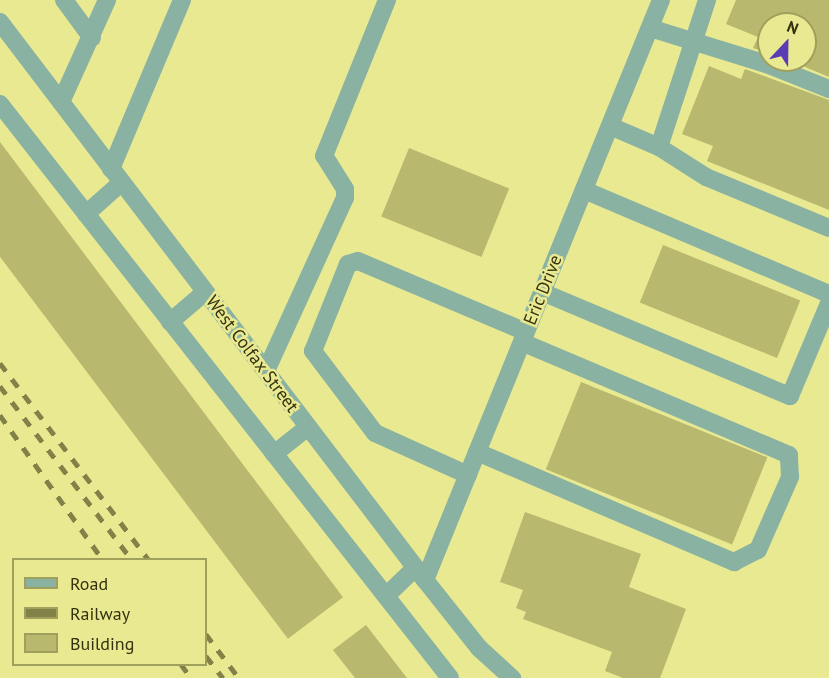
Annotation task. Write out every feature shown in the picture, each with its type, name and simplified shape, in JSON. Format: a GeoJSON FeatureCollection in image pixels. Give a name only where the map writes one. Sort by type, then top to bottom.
{"type":"FeatureCollection","features":[{"type":"Feature","properties":{"kind":"street"},"geometry":{"type":"LineString","coordinates":[[64,0],[92,38]]}},
{"type":"Feature","properties":{"kind":"street"},"geometry":{"type":"LineString","coordinates":[[61,102],[92,38],[107,0]]}},
{"type":"Feature","properties":{"kind":"street"},"geometry":{"type":"LineString","coordinates":[[86,214],[117,175],[182,0]]}},
{"type":"Feature","properties":{"kind":"street"},"geometry":{"type":"LineString","coordinates":[[266,372],[345,198],[345,189],[324,156],[387,0]]}},
{"type":"Feature","properties":{"kind":"street","name":"Eric Drive"},"geometry":{"type":"LineString","coordinates":[[420,574],[468,475],[661,0]]}},
{"type":"Feature","properties":{"kind":"street"},"geometry":{"type":"LineString","coordinates":[[659,147],[695,43],[707,0]]}},
{"type":"Feature","properties":{"kind":"street","name":"West Colfax Street"},"geometry":{"type":"LineString","coordinates":[[0,22],[420,574],[479,648],[512,678]]}},
{"type":"Feature","properties":{"kind":"street"},"geometry":{"type":"LineString","coordinates":[[650,28],[766,64],[829,89]]}},
{"type":"Feature","properties":{"kind":"street"},"geometry":{"type":"LineString","coordinates":[[0,104],[450,678]]}},
{"type":"Feature","properties":{"kind":"street"},"geometry":{"type":"LineString","coordinates":[[610,126],[659,147],[706,177],[829,228]]}},
{"type":"Feature","properties":{"kind":"street"},"geometry":{"type":"LineString","coordinates":[[584,190],[829,294]]}},
{"type":"Feature","properties":{"kind":"street"},"geometry":{"type":"LineString","coordinates":[[468,475],[375,432],[313,351],[348,264],[358,261],[789,455],[790,477],[758,550],[734,562],[477,452]]}},
{"type":"Feature","properties":{"kind":"street"},"geometry":{"type":"LineString","coordinates":[[170,322],[205,292]]}},
{"type":"Feature","properties":{"kind":"street"},"geometry":{"type":"LineString","coordinates":[[542,292],[790,396],[829,303]]}},
{"type":"Feature","properties":{"kind":"street"},"geometry":{"type":"LineString","coordinates":[[274,454],[308,427]]}},
{"type":"Feature","properties":{"kind":"street"},"geometry":{"type":"LineString","coordinates":[[386,596],[420,574]]}},
{"type":"Feature","properties":{"kind":"building"},"geometry":{"type":"Polygon","coordinates":[[[736,0],[829,0],[829,77],[817,72],[817,12],[757,12],[757,37],[726,24],[736,0]]]}},
{"type":"Feature","properties":{"kind":"building"},"geometry":{"type":"Polygon","coordinates":[[[709,66],[741,79],[745,69],[829,100],[829,210],[707,161],[713,146],[682,134],[709,66]]]}},
{"type":"Feature","properties":{"kind":"building"},"geometry":{"type":"Polygon","coordinates":[[[0,142],[343,597],[288,639],[0,257],[0,142]]]}},
{"type":"Feature","properties":{"kind":"building"},"geometry":{"type":"Polygon","coordinates":[[[409,148],[509,188],[481,257],[381,217],[409,148]]]}},
{"type":"Feature","properties":{"kind":"building"},"geometry":{"type":"Polygon","coordinates":[[[663,245],[800,300],[777,358],[640,302],[663,245]]]}},
{"type":"Feature","properties":{"kind":"building"},"geometry":{"type":"Polygon","coordinates":[[[581,382],[767,457],[732,544],[546,469],[581,382]]]}},
{"type":"Feature","properties":{"kind":"building"},"geometry":{"type":"Polygon","coordinates":[[[525,512],[641,554],[629,587],[686,609],[660,678],[623,678],[605,671],[612,652],[523,619],[526,612],[516,608],[523,590],[500,582],[525,512]]]}},
{"type":"Feature","properties":{"kind":"building"},"geometry":{"type":"Polygon","coordinates":[[[366,625],[407,678],[355,678],[333,650],[366,625]]]}},
{"type":"Feature","properties":{"kind":"railway"},"geometry":{"type":"LineString","coordinates":[[0,363],[147,558]]}},
{"type":"Feature","properties":{"kind":"railway"},"geometry":{"type":"LineString","coordinates":[[0,386],[130,558]]}},
{"type":"Feature","properties":{"kind":"railway"},"geometry":{"type":"LineString","coordinates":[[0,415],[102,558]]}},
{"type":"Feature","properties":{"kind":"railway"},"geometry":{"type":"LineString","coordinates":[[207,635],[239,678]]}},
{"type":"Feature","properties":{"kind":"railway"},"geometry":{"type":"LineString","coordinates":[[207,657],[223,678]]}},
{"type":"Feature","properties":{"kind":"railway"},"geometry":{"type":"LineString","coordinates":[[182,666],[191,678]]}}]}
